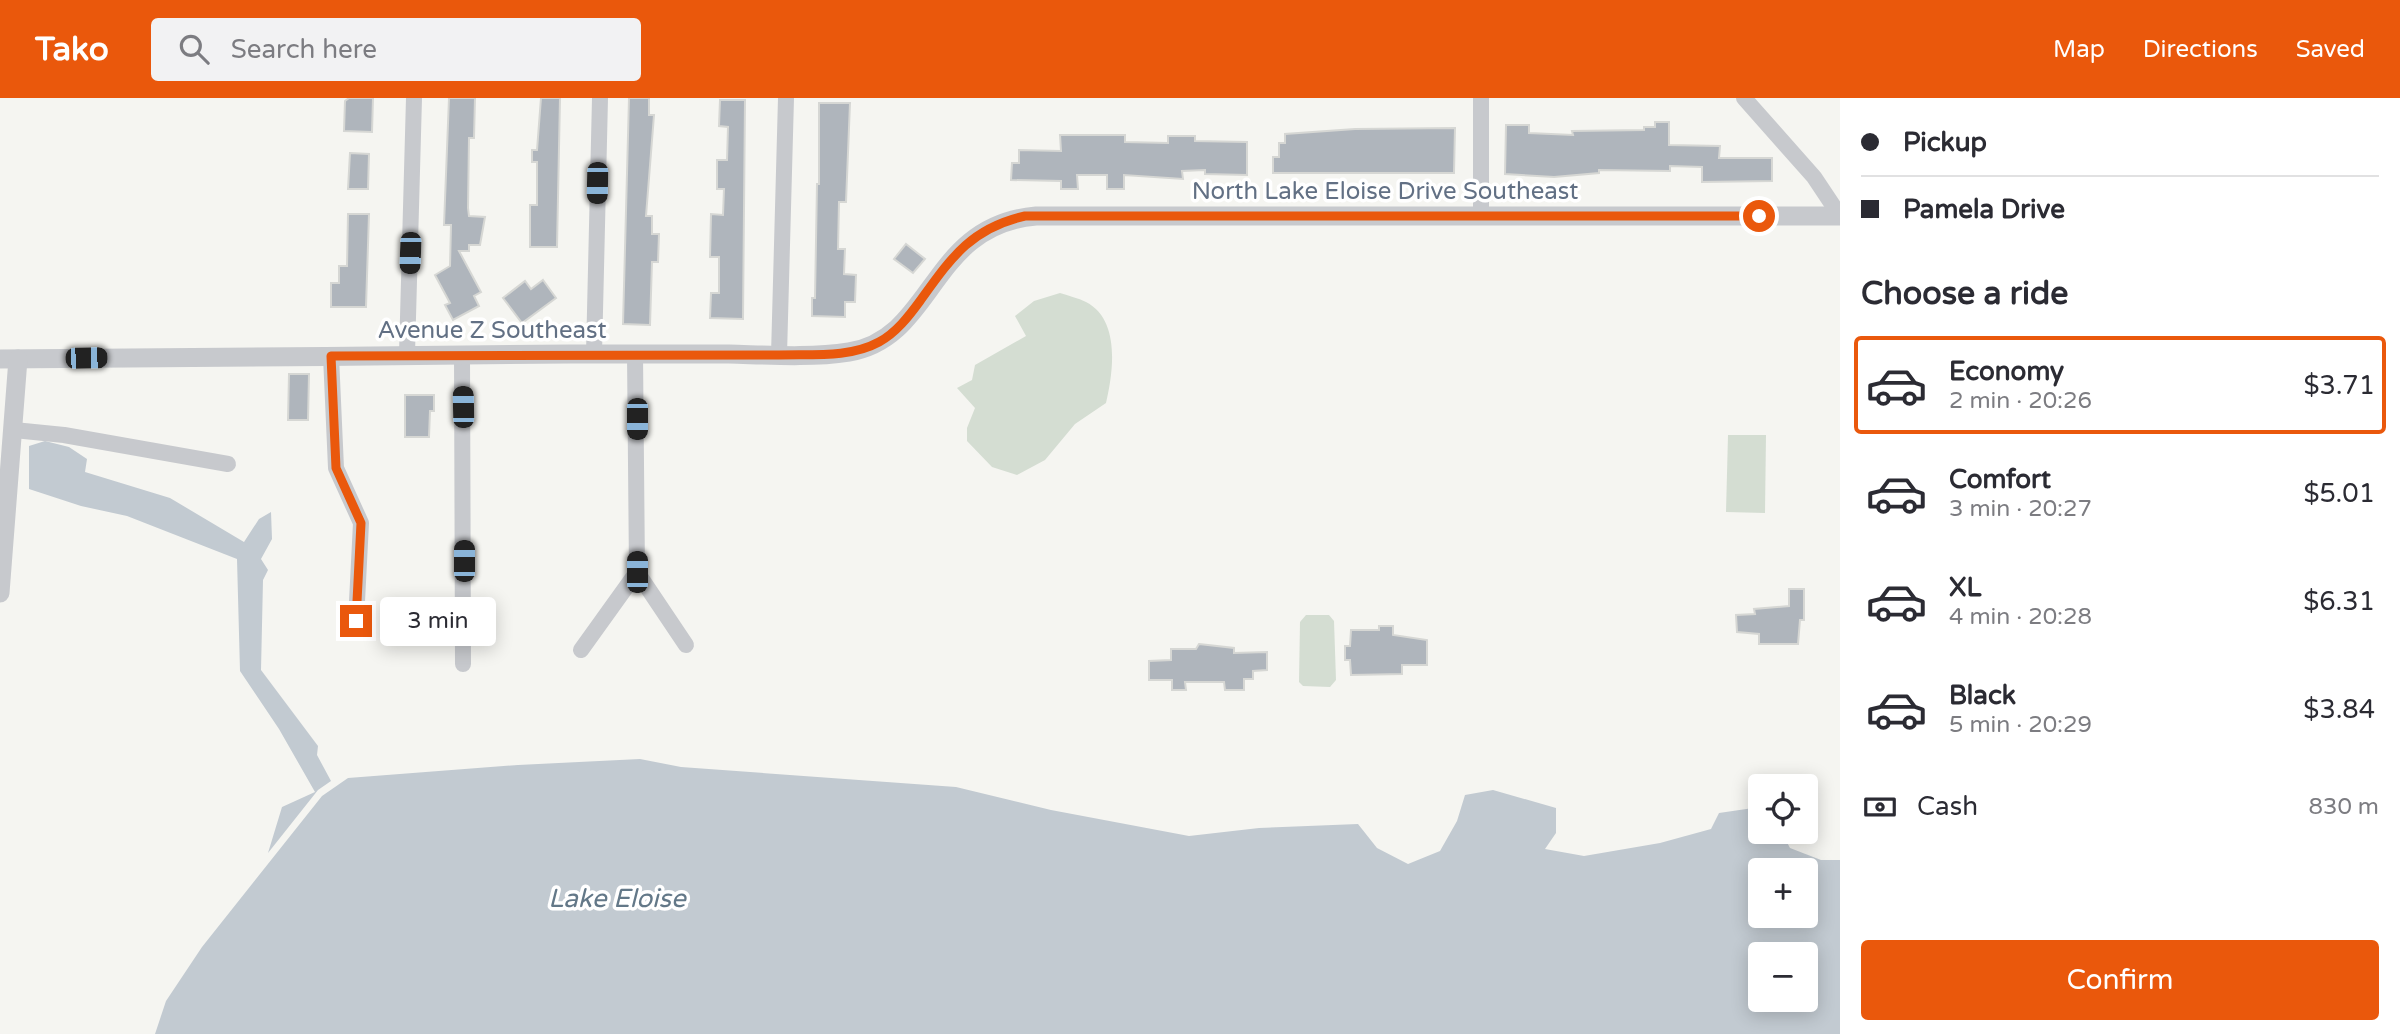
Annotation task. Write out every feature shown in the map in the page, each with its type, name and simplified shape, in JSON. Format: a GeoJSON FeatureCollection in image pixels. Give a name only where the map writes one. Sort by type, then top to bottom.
{"type":"FeatureCollection","features":[{"type":"Feature","properties":{"kind":"street"},"geometry":{"type":"LineString","coordinates":[[407,354],[414,98]]}},
{"type":"Feature","properties":{"kind":"street"},"geometry":{"type":"LineString","coordinates":[[594,354],[600,98]]}},
{"type":"Feature","properties":{"kind":"street"},"geometry":{"type":"LineString","coordinates":[[779,355],[786,98]]}},
{"type":"Feature","properties":{"kind":"street"},"geometry":{"type":"LineString","coordinates":[[1481,98],[1481,215]]}},
{"type":"Feature","properties":{"kind":"street"},"geometry":{"type":"LineString","coordinates":[[1744,98],[1814,177],[1840,216]]}},
{"type":"Feature","properties":{"kind":"street","name":"North Lake Eloise Drive Southeast"},"geometry":{"type":"LineString","coordinates":[[947,265],[960,248],[981,232],[1003,221],[1025,216],[1840,216]]}},
{"type":"Feature","properties":{"kind":"street","name":"Avenue Z Southeast"},"geometry":{"type":"LineString","coordinates":[[9,359],[407,354],[779,355],[850,352],[883,340],[904,321],[947,265]]}},
{"type":"Feature","properties":{"kind":"street"},"geometry":{"type":"LineString","coordinates":[[635,354],[637,572],[686,645]]}},
{"type":"Feature","properties":{"kind":"street"},"geometry":{"type":"LineString","coordinates":[[462,355],[463,664]]}},
{"type":"Feature","properties":{"kind":"street"},"geometry":{"type":"LineString","coordinates":[[331,356],[336,468],[361,523],[356,621]]}},
{"type":"Feature","properties":{"kind":"street"},"geometry":{"type":"LineString","coordinates":[[0,593],[15,430],[9,359]]}},
{"type":"Feature","properties":{"kind":"street"},"geometry":{"type":"LineString","coordinates":[[15,430],[64,435],[228,464]]}},
{"type":"Feature","properties":{"kind":"street"},"geometry":{"type":"LineString","coordinates":[[581,650],[637,572]]}},
{"type":"Feature","properties":{"kind":"shaded area"},"geometry":{"type":"Polygon","coordinates":[[[1060,293],[1086,302],[1097,310],[1105,321],[1112,348],[1111,377],[1106,403],[1075,424],[1045,460],[1017,475],[992,467],[967,441],[967,428],[975,408],[957,388],[972,380],[975,365],[1026,336],[1015,316],[1034,301],[1060,293]]]}},
{"type":"Feature","properties":{"kind":"shaded area"},"geometry":{"type":"Polygon","coordinates":[[[1728,435],[1766,435],[1765,513],[1726,512],[1728,435]]]}},
{"type":"Feature","properties":{"kind":"shaded area"},"geometry":{"type":"Polygon","coordinates":[[[1306,615],[1329,615],[1334,621],[1336,680],[1330,687],[1303,686],[1299,682],[1300,622],[1306,615]]]}},
{"type":"Feature","properties":{"kind":"water"},"geometry":{"type":"Polygon","coordinates":[[[45,441],[69,447],[87,459],[85,472],[170,498],[244,542],[259,519],[271,512],[272,539],[261,559],[268,570],[263,580],[261,670],[318,746],[317,755],[331,781],[318,790],[268,853],[282,807],[315,792],[279,729],[240,671],[237,559],[127,516],[81,506],[29,489],[29,446],[45,441]]]}},
{"type":"Feature","properties":{"kind":"water","name":"Lake Eloise"},"geometry":{"type":"Polygon","coordinates":[[[640,759],[681,767],[956,787],[1051,810],[1189,836],[1259,828],[1358,824],[1377,848],[1408,864],[1440,851],[1457,821],[1465,795],[1493,790],[1556,808],[1556,833],[1545,849],[1584,856],[1660,843],[1711,829],[1719,813],[1748,809],[1748,844],[1788,844],[1790,848],[1816,858],[1748,858],[1748,928],[1818,928],[1818,859],[1840,860],[1840,1034],[155,1034],[166,1001],[202,947],[322,796],[348,778],[640,759]]]}},
{"type":"Feature","properties":{"kind":"building"},"geometry":{"type":"Polygon","coordinates":[[[349,98],[373,98],[372,132],[344,131],[345,101],[349,98]]]}},
{"type":"Feature","properties":{"kind":"building"},"geometry":{"type":"Polygon","coordinates":[[[449,98],[475,98],[474,138],[469,138],[468,208],[469,216],[485,217],[480,245],[469,245],[469,251],[459,251],[481,292],[474,296],[479,306],[453,320],[445,305],[450,303],[435,275],[450,266],[451,225],[444,225],[449,98]]]}},
{"type":"Feature","properties":{"kind":"building"},"geometry":{"type":"Polygon","coordinates":[[[541,98],[560,98],[557,247],[530,247],[530,205],[537,205],[537,162],[532,162],[532,150],[537,150],[541,98]]]}},
{"type":"Feature","properties":{"kind":"building"},"geometry":{"type":"Polygon","coordinates":[[[629,98],[649,98],[649,115],[654,115],[646,216],[652,216],[652,234],[659,234],[658,262],[652,262],[650,325],[623,324],[629,98]]]}},
{"type":"Feature","properties":{"kind":"building"},"geometry":{"type":"Polygon","coordinates":[[[720,100],[745,100],[743,319],[710,318],[711,293],[719,293],[719,257],[710,257],[711,214],[723,215],[724,189],[717,189],[717,160],[727,160],[728,127],[719,126],[720,100]]]}},
{"type":"Feature","properties":{"kind":"building"},"geometry":{"type":"Polygon","coordinates":[[[819,103],[850,103],[846,202],[839,202],[838,249],[845,249],[844,274],[856,275],[855,302],[845,302],[845,317],[812,316],[819,184],[819,103]]]}},
{"type":"Feature","properties":{"kind":"building"},"geometry":{"type":"Polygon","coordinates":[[[1655,122],[1669,122],[1669,145],[1720,146],[1719,158],[1772,158],[1772,181],[1702,182],[1702,167],[1670,166],[1670,171],[1599,170],[1599,173],[1554,177],[1505,174],[1506,125],[1529,125],[1529,133],[1573,135],[1572,131],[1644,130],[1644,127],[1655,127],[1655,122]]]}},
{"type":"Feature","properties":{"kind":"building"},"geometry":{"type":"Polygon","coordinates":[[[1455,128],[1454,173],[1273,173],[1273,157],[1279,157],[1279,143],[1285,143],[1285,134],[1355,129],[1455,128]]]}},
{"type":"Feature","properties":{"kind":"building"},"geometry":{"type":"Polygon","coordinates":[[[1060,135],[1125,135],[1125,142],[1168,143],[1168,136],[1195,136],[1195,141],[1247,142],[1247,175],[1205,174],[1205,170],[1182,171],[1183,179],[1124,175],[1124,189],[1107,189],[1107,175],[1077,175],[1078,189],[1061,189],[1061,181],[1011,180],[1012,163],[1019,163],[1019,150],[1061,151],[1060,135]]]}},
{"type":"Feature","properties":{"kind":"building"},"geometry":{"type":"Polygon","coordinates":[[[350,153],[369,154],[368,189],[348,189],[350,153]]]}},
{"type":"Feature","properties":{"kind":"building"},"geometry":{"type":"Polygon","coordinates":[[[348,214],[369,214],[366,307],[331,307],[331,283],[339,283],[339,266],[347,266],[348,214]]]}},
{"type":"Feature","properties":{"kind":"building"},"geometry":{"type":"Polygon","coordinates":[[[906,244],[925,259],[913,273],[894,259],[906,244]]]}},
{"type":"Feature","properties":{"kind":"building"},"geometry":{"type":"Polygon","coordinates":[[[543,280],[556,298],[522,323],[503,298],[525,281],[531,289],[543,280]]]}},
{"type":"Feature","properties":{"kind":"building"},"geometry":{"type":"Polygon","coordinates":[[[289,374],[309,374],[308,420],[288,420],[289,374]]]}},
{"type":"Feature","properties":{"kind":"building"},"geometry":{"type":"Polygon","coordinates":[[[405,395],[434,395],[429,437],[405,437],[405,395]]]}},
{"type":"Feature","properties":{"kind":"building"},"geometry":{"type":"Polygon","coordinates":[[[1789,589],[1804,589],[1804,620],[1800,620],[1798,644],[1759,644],[1759,634],[1737,632],[1736,615],[1755,614],[1754,609],[1789,606],[1789,589]]]}},
{"type":"Feature","properties":{"kind":"building"},"geometry":{"type":"Polygon","coordinates":[[[1379,626],[1393,626],[1393,635],[1427,640],[1427,665],[1402,665],[1402,674],[1351,675],[1350,660],[1345,660],[1345,646],[1350,646],[1351,630],[1379,630],[1379,626]]]}},
{"type":"Feature","properties":{"kind":"building"},"geometry":{"type":"Polygon","coordinates":[[[1199,644],[1234,648],[1234,653],[1267,652],[1267,670],[1253,671],[1253,679],[1244,679],[1244,690],[1225,690],[1224,682],[1185,682],[1186,690],[1172,690],[1172,680],[1149,680],[1149,661],[1171,660],[1171,649],[1196,649],[1199,644]]]}},
{"type":"Feature","properties":{"kind":"route"},"geometry":{"type":"LineString","coordinates":[[356,621],[362,533],[358,512],[344,490],[336,468],[331,356],[779,355],[850,352],[872,346],[893,332],[960,248],[981,232],[1003,221],[1025,216],[1759,216]]}}]}
